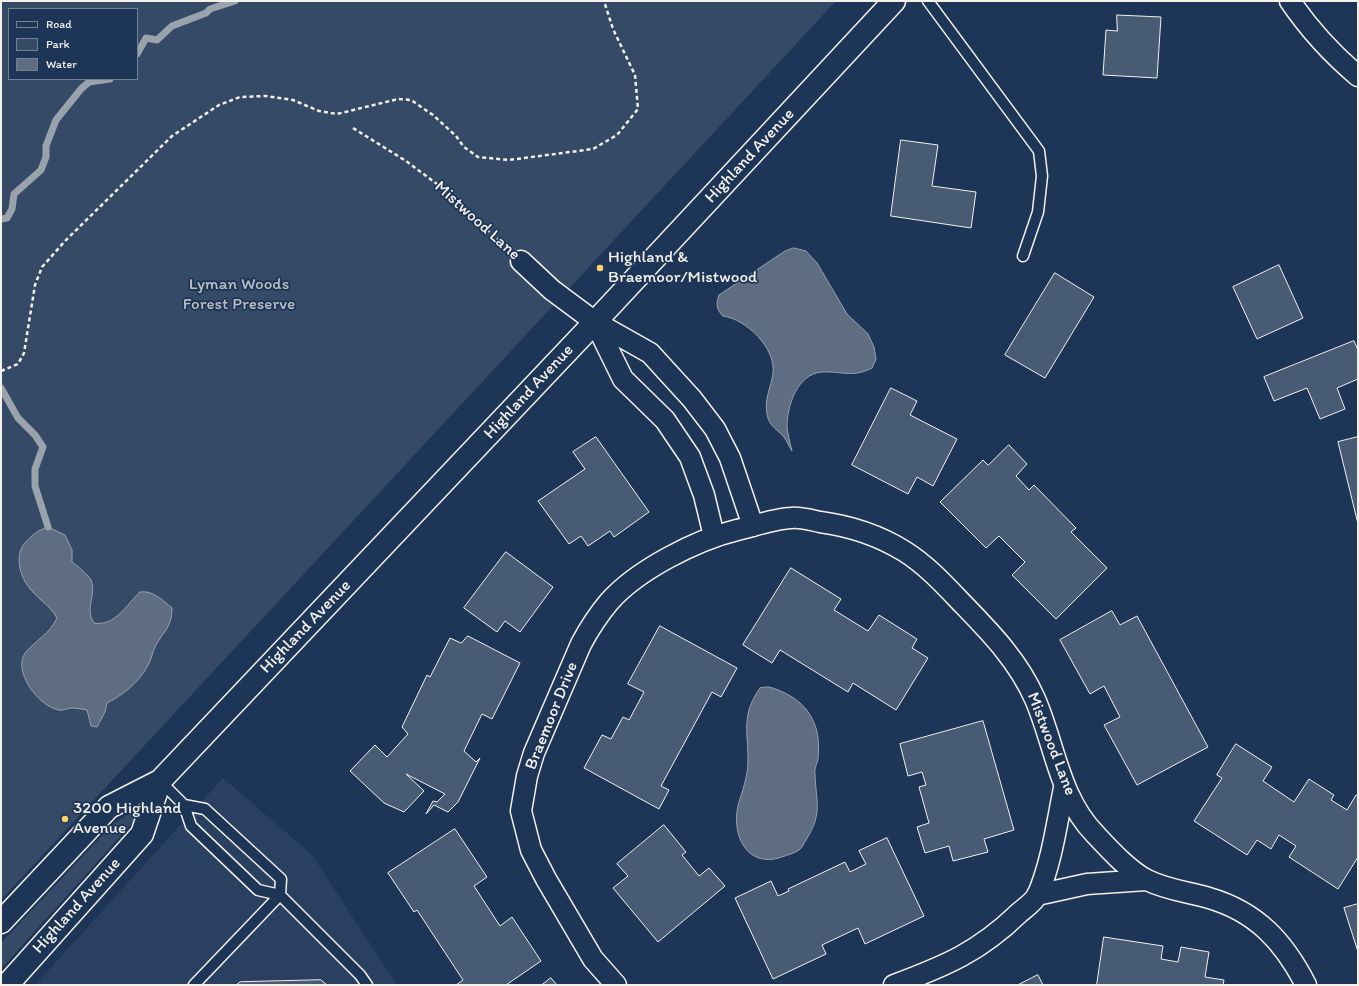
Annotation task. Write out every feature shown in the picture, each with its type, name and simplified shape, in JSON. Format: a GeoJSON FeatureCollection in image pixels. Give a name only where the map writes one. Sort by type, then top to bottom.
{"type":"FeatureCollection","features":[{"type":"Feature","properties":{"kind":"main road","name":"Highland Avenue"},"geometry":{"type":"LineString","coordinates":[[1,922],[109,807],[160,781],[595,322],[894,1]]}},
{"type":"Feature","properties":{"kind":"main road","name":"Highland Avenue"},"geometry":{"type":"LineString","coordinates":[[7,985],[142,834],[160,781]]}},
{"type":"Feature","properties":{"kind":"street"},"geometry":{"type":"LineString","coordinates":[[1290,1],[1304,22],[1329,49],[1358,76]]}},
{"type":"Feature","properties":{"kind":"street","name":"Mistwood Lane"},"geometry":{"type":"LineString","coordinates":[[521,261],[552,290],[595,322]]}},
{"type":"Feature","properties":{"kind":"street"},"geometry":{"type":"LineString","coordinates":[[595,322],[650,353],[692,399],[715,429],[730,458],[747,528]]}},
{"type":"Feature","properties":{"kind":"street"},"geometry":{"type":"LineString","coordinates":[[595,322],[623,379],[665,420],[690,457],[704,495],[714,536]]}},
{"type":"Feature","properties":{"kind":"street","name":"Mistwood Lane"},"geometry":{"type":"LineString","coordinates":[[747,528],[792,517],[847,526],[873,535],[903,550],[917,560],[938,578],[1000,642],[1017,665],[1034,696],[1041,714],[1064,788],[1085,824],[1114,854],[1146,880],[1176,891],[1207,897],[1223,902],[1260,923],[1278,940],[1294,962],[1306,985]]}},
{"type":"Feature","properties":{"kind":"street","name":"Braemoor Drive"},"geometry":{"type":"LineString","coordinates":[[616,985],[593,959],[546,879],[531,850],[521,811],[527,776],[534,753],[581,644],[590,628],[608,603],[630,583],[675,553],[714,536],[747,528]]}},
{"type":"Feature","properties":{"kind":"street"},"geometry":{"type":"LineString","coordinates":[[894,985],[963,957],[981,946],[1002,930],[1037,896],[1048,864],[1064,788]]}},
{"type":"Feature","properties":{"kind":"street"},"geometry":{"type":"LineString","coordinates":[[1037,896],[1087,884],[1146,880]]}},
{"type":"Feature","properties":{"kind":"lane"},"geometry":{"type":"LineString","coordinates":[[928,1],[1039,151],[1042,176],[1038,212],[1023,256]]}},
{"type":"Feature","properties":{"kind":"lane"},"geometry":{"type":"LineString","coordinates":[[160,781],[184,805],[191,826],[258,890],[280,895],[360,975],[367,985]]}},
{"type":"Feature","properties":{"kind":"lane"},"geometry":{"type":"LineString","coordinates":[[184,805],[205,809],[281,879],[280,895],[194,985]]}},
{"type":"Feature","properties":{"kind":"path"},"geometry":{"type":"LineString","coordinates":[[1,371],[18,364],[24,353],[35,285],[42,267],[65,241],[172,136],[219,105],[240,97],[266,96],[293,100],[319,111],[337,114],[398,99],[411,100],[433,115],[456,136],[464,147],[478,157],[509,160],[593,150],[617,135],[638,109],[635,75],[613,29],[604,1]]}},
{"type":"Feature","properties":{"kind":"path","name":"Mistwood Lane"},"geometry":{"type":"LineString","coordinates":[[353,128],[406,161],[437,184],[521,261]]}},
{"type":"Feature","properties":{"kind":"shaded area"},"geometry":{"type":"Polygon","coordinates":[[[223,778],[312,855],[397,985],[35,985],[223,778]]]}},
{"type":"Feature","properties":{"kind":"green space","name":"Lyman Woods Forest Preserve"},"geometry":{"type":"Polygon","coordinates":[[[1,1],[836,1],[1,900],[1,1]]]}},
{"type":"Feature","properties":{"kind":"green space"},"geometry":{"type":"Polygon","coordinates":[[[131,813],[135,820],[1,969],[1,943],[114,823],[131,813]]]}},
{"type":"Feature","properties":{"kind":"water"},"geometry":{"type":"Polygon","coordinates":[[[794,248],[806,251],[817,263],[847,314],[868,334],[874,347],[876,359],[872,368],[859,373],[822,372],[813,374],[806,378],[795,392],[791,401],[787,419],[788,436],[792,451],[784,437],[772,426],[768,419],[766,409],[767,398],[773,373],[773,363],[770,354],[758,336],[741,323],[732,318],[723,316],[718,309],[717,304],[719,295],[785,251],[794,248]]]}},
{"type":"Feature","properties":{"kind":"water"},"geometry":{"type":"Polygon","coordinates":[[[48,527],[65,535],[72,550],[72,562],[91,580],[93,591],[90,612],[94,623],[108,622],[120,614],[140,592],[153,594],[172,608],[172,615],[169,625],[155,647],[150,662],[130,688],[107,703],[105,712],[97,727],[91,726],[87,710],[71,708],[59,710],[43,702],[29,687],[22,668],[22,660],[26,652],[47,633],[57,618],[51,609],[28,586],[22,576],[19,564],[20,553],[25,543],[35,533],[48,527]]]}},
{"type":"Feature","properties":{"kind":"water"},"geometry":{"type":"Polygon","coordinates":[[[769,687],[790,696],[807,710],[816,727],[818,736],[818,759],[815,768],[817,815],[811,831],[799,850],[782,857],[769,859],[758,858],[749,852],[743,844],[738,834],[737,811],[746,780],[748,760],[747,723],[750,706],[760,688],[769,687]]]}},
{"type":"Feature","properties":{"kind":"building"},"geometry":{"type":"Polygon","coordinates":[[[1117,15],[1161,17],[1157,78],[1103,75],[1106,30],[1117,31],[1117,15]]]}},
{"type":"Feature","properties":{"kind":"building"},"geometry":{"type":"Polygon","coordinates":[[[901,140],[938,145],[932,186],[976,192],[971,228],[891,216],[901,140]]]}},
{"type":"Feature","properties":{"kind":"building"},"geometry":{"type":"Polygon","coordinates":[[[1279,265],[1303,318],[1257,339],[1233,287],[1279,265]]]}},
{"type":"Feature","properties":{"kind":"building"},"geometry":{"type":"Polygon","coordinates":[[[1055,273],[1094,297],[1045,378],[1005,355],[1055,273]]]}},
{"type":"Feature","properties":{"kind":"building"},"geometry":{"type":"Polygon","coordinates":[[[1354,341],[1358,350],[1358,379],[1337,388],[1345,409],[1320,419],[1307,388],[1274,401],[1264,377],[1354,341]]]}},
{"type":"Feature","properties":{"kind":"building"},"geometry":{"type":"Polygon","coordinates":[[[891,388],[917,401],[910,415],[957,439],[933,486],[917,477],[908,494],[852,465],[891,388]]]}},
{"type":"Feature","properties":{"kind":"building"},"geometry":{"type":"Polygon","coordinates":[[[596,437],[649,512],[614,537],[610,531],[588,546],[581,536],[569,544],[538,501],[585,469],[573,452],[596,437]]]}},
{"type":"Feature","properties":{"kind":"building"},"geometry":{"type":"Polygon","coordinates":[[[1358,437],[1358,524],[1338,442],[1358,437]]]}},
{"type":"Feature","properties":{"kind":"building"},"geometry":{"type":"Polygon","coordinates":[[[1009,445],[1027,464],[1016,476],[1029,490],[1034,485],[1076,528],[1071,532],[1107,568],[1056,619],[1012,575],[1025,562],[999,536],[986,548],[940,502],[983,460],[988,465],[1009,445]]]}},
{"type":"Feature","properties":{"kind":"building"},"geometry":{"type":"Polygon","coordinates":[[[506,552],[553,587],[520,632],[505,621],[497,632],[464,608],[506,552]]]}},
{"type":"Feature","properties":{"kind":"building"},"geometry":{"type":"Polygon","coordinates":[[[791,568],[841,599],[834,610],[868,631],[879,615],[917,639],[912,648],[928,658],[896,710],[853,683],[848,692],[780,650],[772,663],[743,645],[791,568]]]}},
{"type":"Feature","properties":{"kind":"building"},"geometry":{"type":"Polygon","coordinates":[[[1112,611],[1120,625],[1137,616],[1208,747],[1137,785],[1104,725],[1120,717],[1104,686],[1090,694],[1060,640],[1112,611]]]}},
{"type":"Feature","properties":{"kind":"building"},"geometry":{"type":"Polygon","coordinates":[[[660,626],[737,668],[721,697],[712,692],[661,786],[669,790],[659,809],[584,768],[602,735],[611,739],[623,717],[629,720],[644,692],[628,684],[660,626]]]}},
{"type":"Feature","properties":{"kind":"building"},"geometry":{"type":"Polygon","coordinates":[[[468,636],[520,663],[492,719],[482,714],[464,751],[476,762],[480,758],[458,802],[448,812],[434,805],[426,814],[433,801],[437,802],[445,794],[406,774],[424,791],[404,812],[384,803],[350,771],[375,745],[387,757],[408,734],[402,727],[427,675],[430,677],[450,638],[461,643],[468,636]]]}},
{"type":"Feature","properties":{"kind":"building"},"geometry":{"type":"Polygon","coordinates":[[[983,721],[1014,830],[984,839],[988,852],[953,861],[949,846],[925,853],[917,827],[929,823],[919,787],[926,785],[922,772],[908,776],[900,744],[983,721]]]}},
{"type":"Feature","properties":{"kind":"building"},"geometry":{"type":"Polygon","coordinates":[[[1236,744],[1272,767],[1263,781],[1294,802],[1309,779],[1334,795],[1331,800],[1347,810],[1356,795],[1358,796],[1358,857],[1338,889],[1289,857],[1296,846],[1279,835],[1271,849],[1257,840],[1247,855],[1194,821],[1222,778],[1217,775],[1236,744]]]}},
{"type":"Feature","properties":{"kind":"building"},"geometry":{"type":"Polygon","coordinates":[[[664,825],[686,852],[682,855],[699,876],[709,868],[725,886],[658,942],[613,888],[628,876],[617,864],[664,825]]]}},
{"type":"Feature","properties":{"kind":"building"},"geometry":{"type":"Polygon","coordinates":[[[455,829],[487,877],[474,886],[500,926],[512,917],[541,961],[506,985],[456,985],[463,980],[417,910],[414,912],[388,873],[455,829]]]}},
{"type":"Feature","properties":{"kind":"building"},"geometry":{"type":"Polygon","coordinates":[[[887,838],[924,916],[865,944],[858,928],[822,945],[826,954],[773,979],[735,898],[771,881],[778,896],[789,891],[788,889],[845,862],[850,872],[866,864],[859,851],[887,838]]]}},
{"type":"Feature","properties":{"kind":"building"},"geometry":{"type":"Polygon","coordinates":[[[1358,904],[1358,952],[1344,908],[1358,904]]]}},
{"type":"Feature","properties":{"kind":"building"},"geometry":{"type":"Polygon","coordinates":[[[1104,937],[1163,946],[1161,959],[1178,962],[1181,947],[1209,952],[1205,977],[1224,980],[1223,985],[1097,985],[1104,937]]]}},
{"type":"Feature","properties":{"kind":"building"},"geometry":{"type":"Polygon","coordinates":[[[1038,975],[1043,985],[1018,985],[1038,975]]]}},
{"type":"Feature","properties":{"kind":"building"},"geometry":{"type":"Polygon","coordinates":[[[551,978],[557,985],[542,985],[551,978]]]}},
{"type":"Feature","properties":{"kind":"building"},"geometry":{"type":"Polygon","coordinates":[[[321,980],[327,985],[236,985],[240,982],[321,980]]]}},
{"type":"Feature","properties":{"kind":"waterway"},"geometry":{"type":"LineString","coordinates":[[138,52],[146,38],[157,40],[172,26],[206,13],[210,9],[235,1]]}},
{"type":"Feature","properties":{"kind":"waterway"},"geometry":{"type":"LineString","coordinates":[[1,219],[7,218],[12,209],[14,194],[41,170],[46,157],[46,146],[56,120],[81,89],[89,82],[103,80]]}},
{"type":"Feature","properties":{"kind":"waterway"},"geometry":{"type":"LineString","coordinates":[[1,388],[18,418],[35,435],[43,447],[35,469],[35,486],[48,527]]}},
{"type":"Feature","properties":{"kind":"place","name":"Highland & Braemoor/Mistwood"},"geometry":{"type":"Point","coordinates":[600,268]}},
{"type":"Feature","properties":{"kind":"place","name":"3200 Highland Avenue"},"geometry":{"type":"Point","coordinates":[65,819]}}]}
